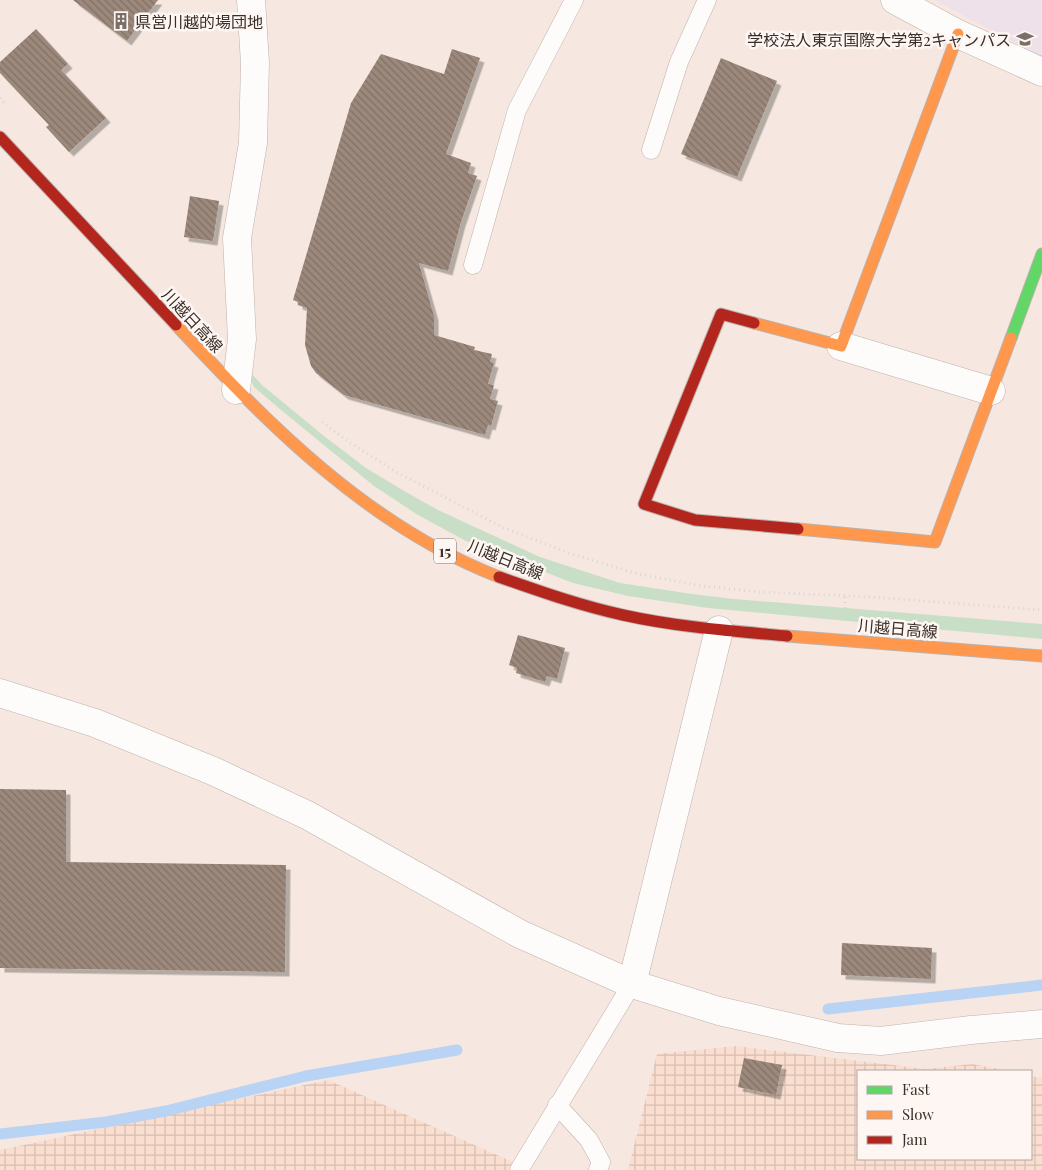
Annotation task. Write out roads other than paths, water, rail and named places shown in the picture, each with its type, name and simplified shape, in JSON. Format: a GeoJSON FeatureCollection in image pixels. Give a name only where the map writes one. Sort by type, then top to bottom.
{"type":"FeatureCollection","features":[{"type":"Feature","properties":{"kind":"street"},"geometry":{"type":"LineString","coordinates":[[236,390],[242,339],[237,238],[253,143],[255,63],[251,0]]}},
{"type":"Feature","properties":{"kind":"street"},"geometry":{"type":"LineString","coordinates":[[895,0],[958,34],[1042,72]]}},
{"type":"Feature","properties":{"kind":"street"},"geometry":{"type":"LineString","coordinates":[[841,346],[958,34]]}},
{"type":"Feature","properties":{"kind":"street","name":"川越日高線"},"geometry":{"type":"LineString","coordinates":[[0,137],[236,390],[294,446],[349,489],[406,529],[451,554],[492,574],[584,604],[629,616],[719,630],[1042,656]]}},
{"type":"Feature","properties":{"kind":"street"},"geometry":{"type":"LineString","coordinates":[[991,391],[841,346],[721,314],[644,504],[695,520],[935,542],[1042,254]]}},
{"type":"Feature","properties":{"kind":"street"},"geometry":{"type":"LineString","coordinates":[[632,984],[719,630]]}},
{"type":"Feature","properties":{"kind":"street"},"geometry":{"type":"LineString","coordinates":[[0,693],[95,723],[213,771],[307,815],[520,934],[632,984],[719,1011],[838,1038],[881,1041],[1042,1024]]}},
{"type":"Feature","properties":{"kind":"lane"},"geometry":{"type":"LineString","coordinates":[[473,265],[517,110],[574,0]]}},
{"type":"Feature","properties":{"kind":"lane"},"geometry":{"type":"LineString","coordinates":[[651,150],[679,62],[707,0]]}},
{"type":"Feature","properties":{"kind":"lane"},"geometry":{"type":"LineString","coordinates":[[518,1170],[632,984]]}},
{"type":"Feature","properties":{"kind":"lane"},"geometry":{"type":"LineString","coordinates":[[557,1105],[590,1140],[601,1162],[598,1170]]}},
{"type":"Feature","properties":{"kind":"waterway"},"geometry":{"type":"LineString","coordinates":[[828,1009],[1042,985]]}},
{"type":"Feature","properties":{"kind":"waterway"},"geometry":{"type":"LineString","coordinates":[[0,1134],[106,1122],[166,1111],[306,1076],[457,1050]]}},
{"type":"Feature","properties":{"kind":"place","name":"県営川越的場団地"},"geometry":{"type":"Point","coordinates":[121,21]}},
{"type":"Feature","properties":{"kind":"place","name":"学校法人東京国際大学第2キャンパス"},"geometry":{"type":"Point","coordinates":[1025,39]}}]}
